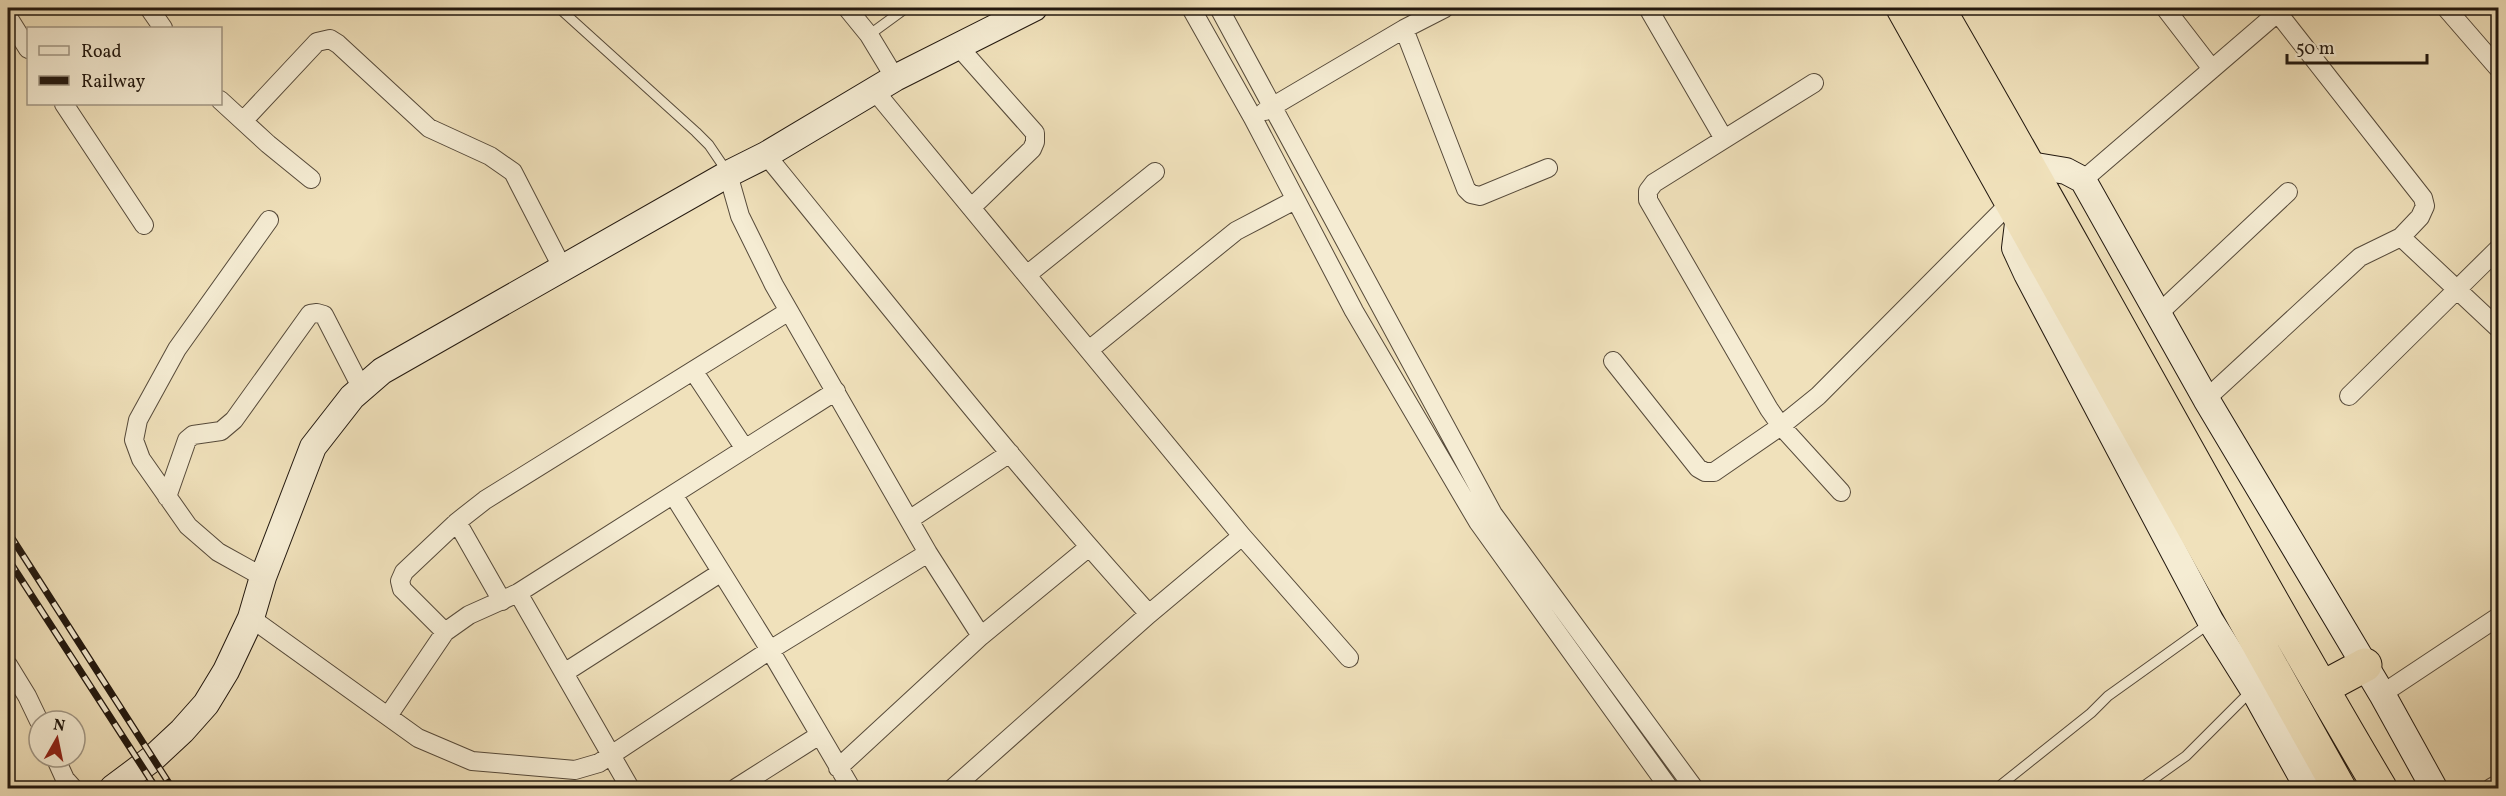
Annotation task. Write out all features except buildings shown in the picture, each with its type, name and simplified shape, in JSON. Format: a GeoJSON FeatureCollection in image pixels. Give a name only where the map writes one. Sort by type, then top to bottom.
{"type":"FeatureCollection","features":[{"type":"Feature","properties":{"kind":"highway"},"geometry":{"type":"LineString","coordinates":[[1903,8],[2339,789]]}},
{"type":"Feature","properties":{"kind":"highway"},"geometry":{"type":"LineString","coordinates":[[1938,8],[2030,165],[2284,622],[2380,789]]}},
{"type":"Feature","properties":{"kind":"highway"},"geometry":{"type":"LineString","coordinates":[[2255,635],[2284,622]]}},
{"type":"Feature","properties":{"kind":"highway"},"geometry":{"type":"LineString","coordinates":[[2322,688],[2365,665]]}},
{"type":"Feature","properties":{"kind":"street"},"geometry":{"type":"LineString","coordinates":[[149,8],[162,27]]}},
{"type":"Feature","properties":{"kind":"street"},"geometry":{"type":"LineString","coordinates":[[847,8],[869,35],[884,84],[972,207],[1242,536],[1349,658]]}},
{"type":"Feature","properties":{"kind":"street"},"geometry":{"type":"LineString","coordinates":[[113,789],[153,758],[206,704],[226,671],[251,618],[263,577],[313,447],[330,421],[361,387],[382,371],[728,174],[766,155],[884,84],[1034,8]]}},
{"type":"Feature","properties":{"kind":"street"},"geometry":{"type":"LineString","coordinates":[[1191,8],[1253,118],[1354,311],[1478,522],[1669,789]]}},
{"type":"Feature","properties":{"kind":"street"},"geometry":{"type":"LineString","coordinates":[[1219,8],[1493,514],[1694,789]]}},
{"type":"Feature","properties":{"kind":"street"},"geometry":{"type":"LineString","coordinates":[[1253,118],[1404,29],[1445,8]]}},
{"type":"Feature","properties":{"kind":"street"},"geometry":{"type":"LineString","coordinates":[[1648,8],[1724,139]]}},
{"type":"Feature","properties":{"kind":"street"},"geometry":{"type":"LineString","coordinates":[[2165,8],[2212,69]]}},
{"type":"Feature","properties":{"kind":"street"},"geometry":{"type":"LineString","coordinates":[[2446,8],[2499,68]]}},
{"type":"Feature","properties":{"kind":"street"},"geometry":{"type":"LineString","coordinates":[[2083,180],[2278,9],[2423,198],[2425,206],[2421,217],[2401,237],[2360,257],[2206,399]]}},
{"type":"Feature","properties":{"kind":"street"},"geometry":{"type":"LineString","coordinates":[[8,17],[27,47]]}},
{"type":"Feature","properties":{"kind":"street"},"geometry":{"type":"LineString","coordinates":[[1404,29],[1466,189],[1471,194],[1480,196],[1548,168]]}},
{"type":"Feature","properties":{"kind":"street"},"geometry":{"type":"LineString","coordinates":[[243,121],[317,42],[330,39],[429,128],[490,156],[513,172],[563,269]]}},
{"type":"Feature","properties":{"kind":"street"},"geometry":{"type":"LineString","coordinates":[[958,46],[1035,133],[1032,149],[972,207]]}},
{"type":"Feature","properties":{"kind":"street"},"geometry":{"type":"LineString","coordinates":[[1814,83],[1654,183],[1648,191],[1648,200],[1781,426],[1841,492]]}},
{"type":"Feature","properties":{"kind":"street"},"geometry":{"type":"LineString","coordinates":[[222,102],[311,178]]}},
{"type":"Feature","properties":{"kind":"street"},"geometry":{"type":"LineString","coordinates":[[65,105],[144,225]]}},
{"type":"Feature","properties":{"kind":"street"},"geometry":{"type":"LineString","coordinates":[[766,155],[1010,453],[1149,614]]}},
{"type":"Feature","properties":{"kind":"street"},"geometry":{"type":"LineString","coordinates":[[2030,165],[2066,171],[2083,180],[2206,399],[2382,694],[2434,789]]}},
{"type":"Feature","properties":{"kind":"street"},"geometry":{"type":"LineString","coordinates":[[1028,274],[1155,172]]}},
{"type":"Feature","properties":{"kind":"street"},"geometry":{"type":"LineString","coordinates":[[728,174],[740,216],[789,311],[928,553],[981,636]]}},
{"type":"Feature","properties":{"kind":"street"},"geometry":{"type":"LineString","coordinates":[[2158,314],[2288,192]]}},
{"type":"Feature","properties":{"kind":"street"},"geometry":{"type":"LineString","coordinates":[[1089,350],[1228,237],[1295,200]]}},
{"type":"Feature","properties":{"kind":"street"},"geometry":{"type":"LineString","coordinates":[[1613,361],[1698,468],[1705,472],[1714,472],[1781,426],[1818,396],[2015,208]]}},
{"type":"Feature","properties":{"kind":"street"},"geometry":{"type":"LineString","coordinates":[[2015,208],[2015,248],[2027,274],[2211,622],[2253,689],[2308,789]]}},
{"type":"Feature","properties":{"kind":"street"},"geometry":{"type":"LineString","coordinates":[[263,577],[200,539],[188,526],[137,450],[135,430],[138,420],[177,349],[269,220]]}},
{"type":"Feature","properties":{"kind":"street"},"geometry":{"type":"LineString","coordinates":[[2401,237],[2499,328]]}},
{"type":"Feature","properties":{"kind":"street"},"geometry":{"type":"LineString","coordinates":[[2349,396],[2499,249]]}},
{"type":"Feature","properties":{"kind":"street"},"geometry":{"type":"LineString","coordinates":[[445,632],[402,589],[400,581],[404,572],[457,522],[485,500],[789,311]]}},
{"type":"Feature","properties":{"kind":"street"},"geometry":{"type":"LineString","coordinates":[[166,496],[187,440],[193,435],[221,431],[234,420],[310,314],[324,315],[361,387]]}},
{"type":"Feature","properties":{"kind":"street"},"geometry":{"type":"LineString","coordinates":[[694,372],[745,449]]}},
{"type":"Feature","properties":{"kind":"street"},"geometry":{"type":"LineString","coordinates":[[388,716],[445,632],[458,621],[510,597],[674,496],[836,391]]}},
{"type":"Feature","properties":{"kind":"street"},"geometry":{"type":"LineString","coordinates":[[909,520],[1010,453]]}},
{"type":"Feature","properties":{"kind":"street"},"geometry":{"type":"LineString","coordinates":[[674,496],[770,650],[818,736],[851,789]]}},
{"type":"Feature","properties":{"kind":"street"},"geometry":{"type":"LineString","coordinates":[[457,522],[564,673],[630,789]]}},
{"type":"Feature","properties":{"kind":"street"},"geometry":{"type":"LineString","coordinates":[[953,789],[1149,614],[1242,536]]}},
{"type":"Feature","properties":{"kind":"street"},"geometry":{"type":"LineString","coordinates":[[838,768],[981,636],[1089,547]]}},
{"type":"Feature","properties":{"kind":"street"},"geometry":{"type":"LineString","coordinates":[[251,618],[427,743],[472,761],[575,770],[599,763],[770,650],[928,553]]}},
{"type":"Feature","properties":{"kind":"street"},"geometry":{"type":"LineString","coordinates":[[564,673],[720,573]]}},
{"type":"Feature","properties":{"kind":"street"},"geometry":{"type":"LineString","coordinates":[[2382,694],[2499,616]]}},
{"type":"Feature","properties":{"kind":"street"},"geometry":{"type":"LineString","coordinates":[[8,665],[33,709]]}},
{"type":"Feature","properties":{"kind":"street"},"geometry":{"type":"LineString","coordinates":[[736,789],[818,736]]}},
{"type":"Feature","properties":{"kind":"street"},"geometry":{"type":"LineString","coordinates":[[60,769],[73,789]]}},
{"type":"Feature","properties":{"kind":"street"},"geometry":{"type":"LineString","coordinates":[[2491,789],[2499,784]]}},
{"type":"Feature","properties":{"kind":"lane"},"geometry":{"type":"LineString","coordinates":[[559,8],[696,132],[710,146],[728,174]]}},
{"type":"Feature","properties":{"kind":"lane"},"geometry":{"type":"LineString","coordinates":[[869,35],[906,8]]}},
{"type":"Feature","properties":{"kind":"lane"},"geometry":{"type":"LineString","coordinates":[[1996,789],[2091,713],[2108,696],[2211,622]]}},
{"type":"Feature","properties":{"kind":"lane"},"geometry":{"type":"LineString","coordinates":[[2141,789],[2186,756],[2253,689]]}},
{"type":"Feature","properties":{"kind":"railway"},"geometry":{"type":"LineString","coordinates":[[8,532],[172,788]]}},
{"type":"Feature","properties":{"kind":"railway"},"geometry":{"type":"LineString","coordinates":[[8,559],[156,788]]}}]}
